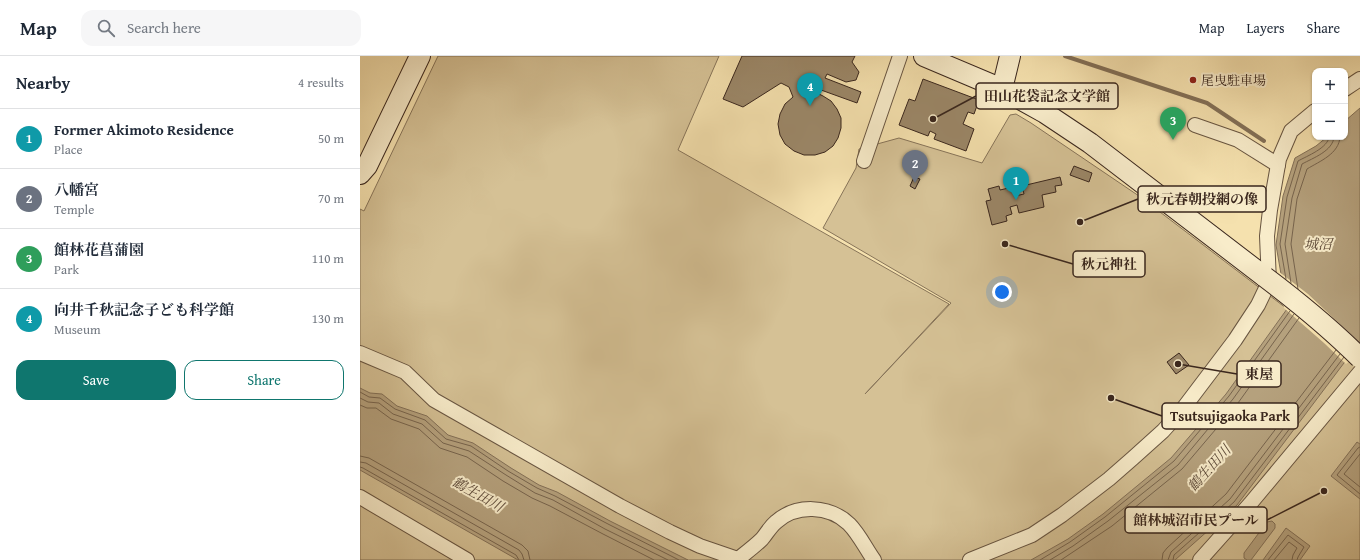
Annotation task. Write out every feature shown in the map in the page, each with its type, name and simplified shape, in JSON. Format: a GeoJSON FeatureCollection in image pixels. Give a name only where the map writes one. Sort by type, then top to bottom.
{"type":"FeatureCollection","features":[{"type":"Feature","properties":{"kind":"street"},"geometry":{"type":"LineString","coordinates":[[360,174],[367,166],[420,56]]}},
{"type":"Feature","properties":{"kind":"street"},"geometry":{"type":"LineString","coordinates":[[864,161],[900,56]]}},
{"type":"Feature","properties":{"kind":"street"},"geometry":{"type":"LineString","coordinates":[[924,56],[1002,89],[1045,113],[1090,143],[1265,276],[1306,309],[1360,358]]}},
{"type":"Feature","properties":{"kind":"street"},"geometry":{"type":"LineString","coordinates":[[1002,89],[1010,56]]}},
{"type":"Feature","properties":{"kind":"street"},"geometry":{"type":"LineString","coordinates":[[1348,87],[1360,79]]}},
{"type":"Feature","properties":{"kind":"street"},"geometry":{"type":"LineString","coordinates":[[970,560],[1032,534],[1062,516],[1121,469],[1163,431],[1182,410],[1235,340],[1258,305],[1269,282],[1267,236],[1278,165],[1285,142],[1291,131],[1312,114]]}},
{"type":"Feature","properties":{"kind":"street"},"geometry":{"type":"LineString","coordinates":[[1195,125],[1238,140],[1278,165]]}},
{"type":"Feature","properties":{"kind":"street"},"geometry":{"type":"LineString","coordinates":[[360,353],[405,372],[434,400],[620,506],[700,546],[738,559],[762,539],[774,523],[780,518],[801,510],[814,509],[834,514],[850,525],[874,560]]}},
{"type":"Feature","properties":{"kind":"street"},"geometry":{"type":"LineString","coordinates":[[1200,560],[1250,504],[1360,372]]}},
{"type":"Feature","properties":{"kind":"street"},"geometry":{"type":"LineString","coordinates":[[360,497],[468,560]]}},
{"type":"Feature","properties":{"kind":"shaded area"},"geometry":{"type":"Polygon","coordinates":[[[438,56],[719,56],[678,150],[949,304],[865,394],[951,303],[823,228],[856,168],[859,149],[899,138],[982,163],[1010,115],[1016,114],[1139,196],[1303,321],[1360,336],[1360,560],[360,560],[360,209],[364,211],[438,56]]]}},
{"type":"Feature","properties":{"kind":"water"},"geometry":{"type":"Polygon","coordinates":[[[1360,108],[1360,349],[1347,359],[1237,505],[1175,560],[1031,560],[1068,539],[1103,514],[1171,458],[1226,394],[1287,309],[1276,245],[1283,196],[1295,158],[1323,140],[1348,140],[1348,118],[1360,108]]]}},
{"type":"Feature","properties":{"kind":"water","name":"鶴生田川"},"geometry":{"type":"Polygon","coordinates":[[[360,388],[370,393],[382,394],[397,406],[427,416],[448,435],[473,443],[539,485],[557,492],[610,521],[688,560],[518,560],[360,470],[360,388]]]}},
{"type":"Feature","properties":{"kind":"water"},"geometry":{"type":"Polygon","coordinates":[[[1357,442],[1360,444],[1360,499],[1331,476],[1357,442]]]}},
{"type":"Feature","properties":{"kind":"water"},"geometry":{"type":"Polygon","coordinates":[[[1272,521],[1275,524],[1275,528],[1251,560],[1244,558],[1244,553],[1267,522],[1272,521]]]}},
{"type":"Feature","properties":{"kind":"water"},"geometry":{"type":"Polygon","coordinates":[[[1286,528],[1310,546],[1300,560],[1263,560],[1286,528]]]}},
{"type":"Feature","properties":{"kind":"pier"},"geometry":{"type":"Polygon","coordinates":[[[1278,271],[1308,294],[1360,343],[1360,352],[1346,364],[1284,308],[1278,271]]]}},
{"type":"Feature","properties":{"kind":"building"},"geometry":{"type":"Polygon","coordinates":[[[742,56],[855,56],[852,62],[859,72],[856,80],[846,82],[827,74],[825,78],[861,92],[857,103],[821,90],[819,94],[831,101],[841,118],[841,128],[838,138],[833,146],[825,152],[815,155],[804,155],[794,151],[785,144],[780,135],[778,124],[780,114],[785,104],[793,97],[789,87],[781,83],[743,107],[723,99],[742,56]]]}},
{"type":"Feature","properties":{"kind":"building"},"geometry":{"type":"Polygon","coordinates":[[[923,79],[979,100],[974,114],[968,112],[963,124],[974,129],[966,151],[934,139],[936,134],[930,131],[928,136],[899,125],[909,99],[915,101],[923,79]]]}},
{"type":"Feature","properties":{"kind":"building"},"geometry":{"type":"Polygon","coordinates":[[[1074,166],[1092,173],[1089,182],[1070,175],[1074,166]]]}},
{"type":"Feature","properties":{"kind":"building"},"geometry":{"type":"Polygon","coordinates":[[[914,177],[920,179],[915,189],[910,186],[914,177]]]}},
{"type":"Feature","properties":{"kind":"building"},"geometry":{"type":"Polygon","coordinates":[[[1060,177],[1062,185],[1055,186],[1056,192],[1042,195],[1044,207],[1019,213],[1017,205],[1010,207],[1012,214],[1006,216],[1007,221],[992,225],[986,201],[991,200],[988,189],[999,186],[1000,190],[1013,187],[1015,196],[1024,194],[1022,186],[1060,177]]]}},
{"type":"Feature","properties":{"kind":"building"},"geometry":{"type":"Polygon","coordinates":[[[1179,353],[1189,365],[1176,374],[1167,362],[1179,353]]]}},
{"type":"Feature","properties":{"kind":"waterway"},"geometry":{"type":"LineString","coordinates":[[1065,56],[1207,103],[1264,141]]}},
{"type":"Feature","properties":{"kind":"place","name":"尾曳駐車場"},"geometry":{"type":"Point","coordinates":[1193,80]}},
{"type":"Feature","properties":{"kind":"place","name":"向井千秋記念子ども科学館"},"geometry":{"type":"Point","coordinates":[810,106]}},
{"type":"Feature","properties":{"kind":"place","name":"田山花袋記念文学館"},"geometry":{"type":"Point","coordinates":[933,119]}},
{"type":"Feature","properties":{"kind":"place","name":"館林花菖蒲園"},"geometry":{"type":"Point","coordinates":[1173,140]}},
{"type":"Feature","properties":{"kind":"place","name":"八幡宮"},"geometry":{"type":"Point","coordinates":[915,183]}},
{"type":"Feature","properties":{"kind":"place","name":"Former Akimoto Residence"},"geometry":{"type":"Point","coordinates":[1016,200]}},
{"type":"Feature","properties":{"kind":"place","name":"秋元春朝投網の像"},"geometry":{"type":"Point","coordinates":[1080,222]}},
{"type":"Feature","properties":{"kind":"place","name":"秋元神社"},"geometry":{"type":"Point","coordinates":[1005,244]}},
{"type":"Feature","properties":{"kind":"place","name":"東屋"},"geometry":{"type":"Point","coordinates":[1178,364]}},
{"type":"Feature","properties":{"kind":"place","name":"Tsutsujigaoka Park"},"geometry":{"type":"Point","coordinates":[1111,398]}},
{"type":"Feature","properties":{"kind":"place","name":"館林城沼市民プール"},"geometry":{"type":"Point","coordinates":[1324,491]}},
{"type":"Feature","properties":{"kind":"water label","name":"城沼"},"geometry":{"type":"Point","coordinates":[1318,244]}}]}
